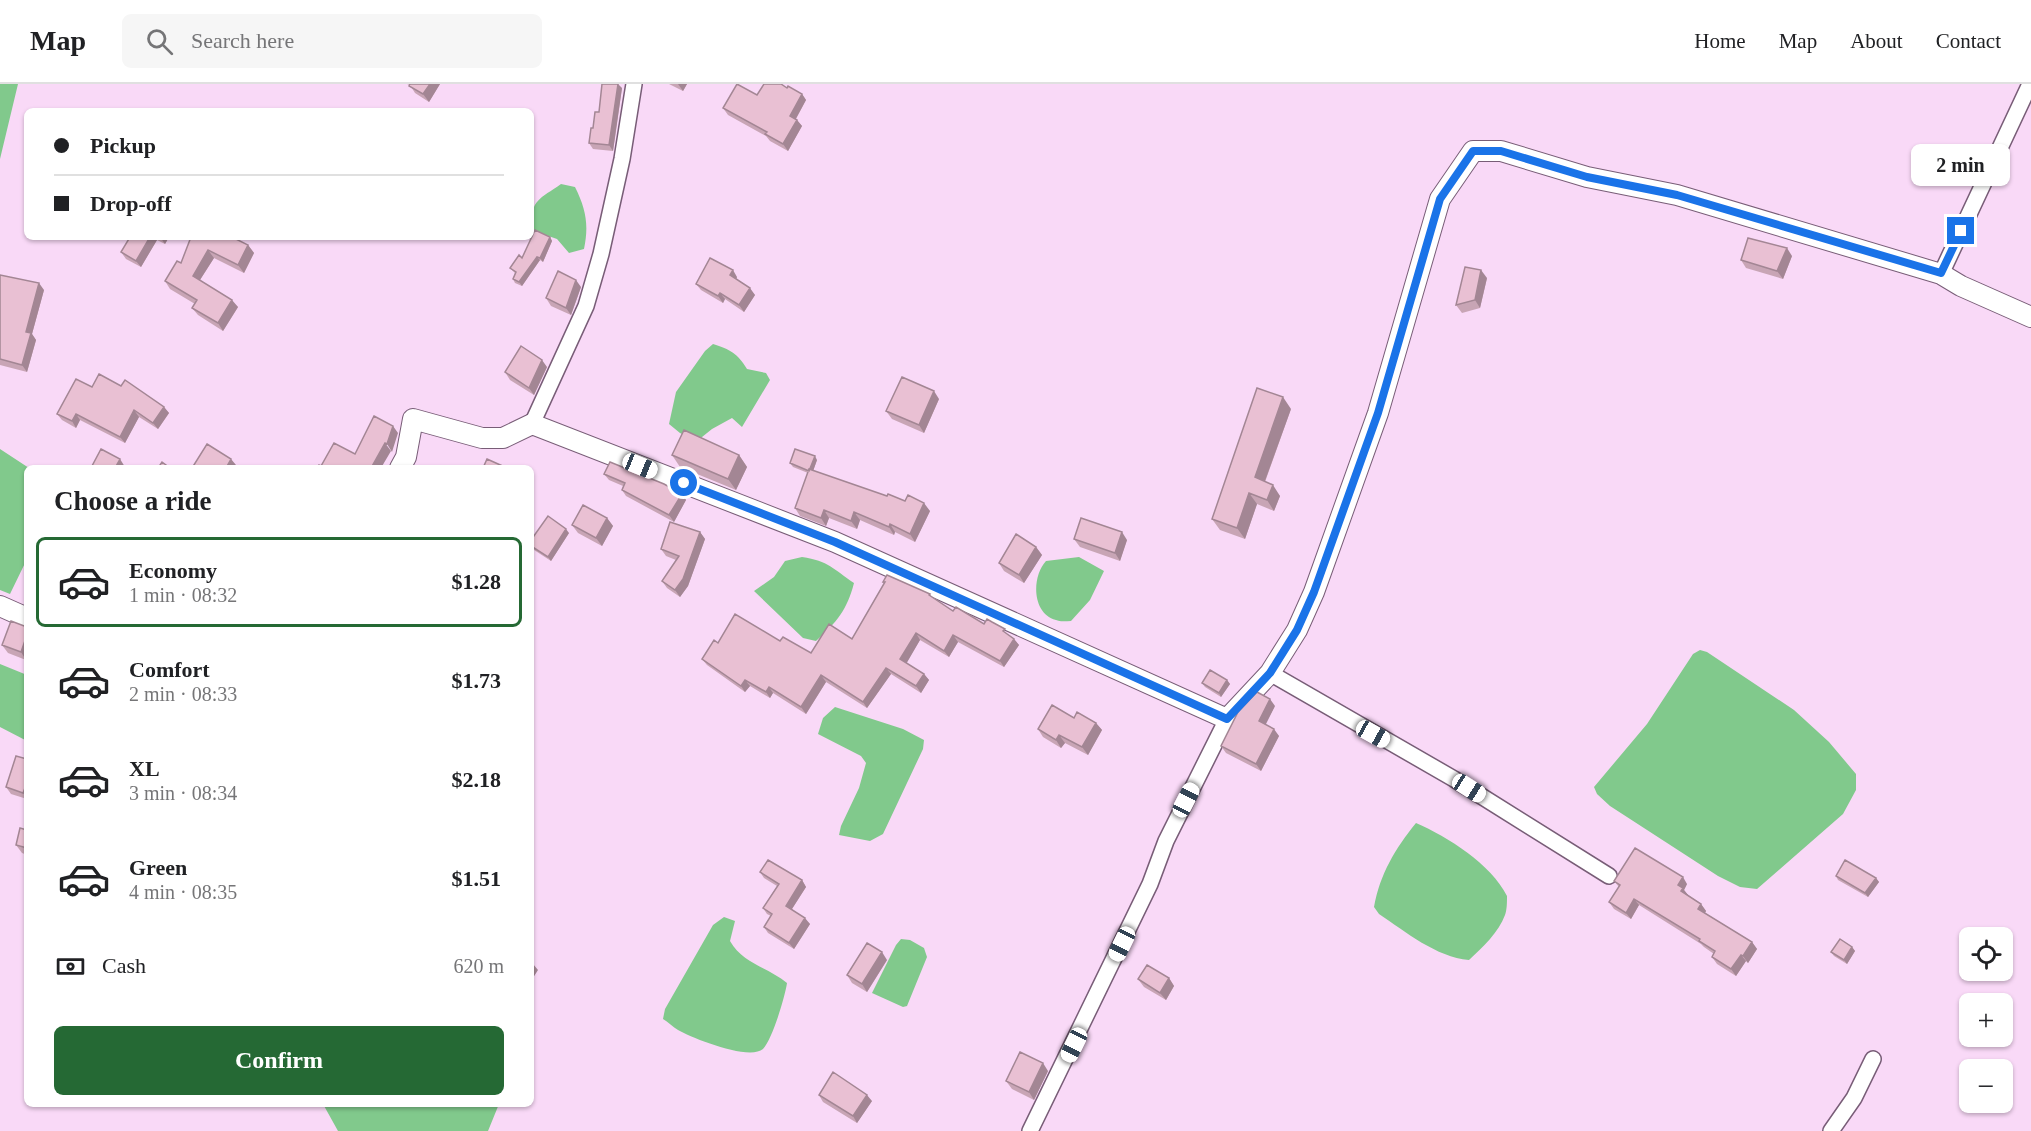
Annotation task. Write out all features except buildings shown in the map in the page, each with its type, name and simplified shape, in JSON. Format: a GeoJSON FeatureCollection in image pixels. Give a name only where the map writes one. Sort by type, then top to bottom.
{"type":"FeatureCollection","features":[{"type":"Feature","properties":{"kind":"street"},"geometry":{"type":"LineString","coordinates":[[402,465],[406,457],[413,419],[482,438],[502,438],[532,424],[586,306],[601,254],[622,159],[634,84]]}},
{"type":"Feature","properties":{"kind":"street"},"geometry":{"type":"LineString","coordinates":[[1941,273],[2030,84]]}},
{"type":"Feature","properties":{"kind":"street"},"geometry":{"type":"LineString","coordinates":[[1030,1131],[1150,884],[1166,841],[1227,719],[1270,673],[1297,630],[1314,592],[1378,413],[1440,199],[1473,151],[1501,151],[1587,177],[1677,195],[1941,273],[1961,286],[2031,317]]}},
{"type":"Feature","properties":{"kind":"street"},"geometry":{"type":"LineString","coordinates":[[532,424],[835,542],[1227,719]]}},
{"type":"Feature","properties":{"kind":"street"},"geometry":{"type":"LineString","coordinates":[[0,606],[24,617]]}},
{"type":"Feature","properties":{"kind":"street"},"geometry":{"type":"LineString","coordinates":[[1270,673],[1454,779],[1609,876]]}},
{"type":"Feature","properties":{"kind":"street"},"geometry":{"type":"LineString","coordinates":[[1831,1131],[1854,1098],[1873,1059]]}},
{"type":"Feature","properties":{"kind":"shaded area"},"geometry":{"type":"Polygon","coordinates":[[[0,84],[18,84],[0,159],[0,84]]]}},
{"type":"Feature","properties":{"kind":"shaded area"},"geometry":{"type":"Polygon","coordinates":[[[561,184],[575,187],[586,217],[584,249],[569,253],[557,239],[534,230],[534,208],[542,197],[561,184]]]}},
{"type":"Feature","properties":{"kind":"shaded area"},"geometry":{"type":"Polygon","coordinates":[[[713,344],[733,353],[747,369],[766,373],[770,380],[742,427],[732,418],[697,441],[680,433],[669,424],[676,392],[705,351],[713,344]]]}},
{"type":"Feature","properties":{"kind":"shaded area"},"geometry":{"type":"Polygon","coordinates":[[[0,449],[24,465],[24,565],[10,594],[0,590],[0,449]]]}},
{"type":"Feature","properties":{"kind":"shaded area"},"geometry":{"type":"Polygon","coordinates":[[[802,557],[825,563],[854,583],[840,615],[816,641],[803,638],[754,591],[774,577],[785,561],[802,557]]]}},
{"type":"Feature","properties":{"kind":"shaded area"},"geometry":{"type":"Polygon","coordinates":[[[1079,557],[1104,571],[1090,600],[1071,621],[1058,621],[1048,616],[1038,602],[1036,584],[1038,576],[1046,561],[1079,557]]]}},
{"type":"Feature","properties":{"kind":"shaded area"},"geometry":{"type":"Polygon","coordinates":[[[1700,650],[1707,652],[1794,710],[1829,742],[1856,774],[1856,790],[1843,814],[1757,889],[1740,887],[1718,876],[1610,806],[1597,794],[1594,787],[1647,724],[1693,654],[1700,650]]]}},
{"type":"Feature","properties":{"kind":"shaded area"},"geometry":{"type":"Polygon","coordinates":[[[0,664],[24,674],[24,739],[0,727],[0,664]]]}},
{"type":"Feature","properties":{"kind":"shaded area"},"geometry":{"type":"Polygon","coordinates":[[[835,707],[903,729],[924,740],[923,749],[883,834],[870,841],[839,835],[859,788],[866,763],[861,756],[818,734],[823,718],[835,707]]]}},
{"type":"Feature","properties":{"kind":"shaded area"},"geometry":{"type":"Polygon","coordinates":[[[1416,823],[1468,853],[1491,873],[1507,896],[1506,913],[1499,928],[1469,960],[1445,954],[1422,943],[1379,914],[1374,907],[1389,862],[1416,823]]]}},
{"type":"Feature","properties":{"kind":"shaded area"},"geometry":{"type":"Polygon","coordinates":[[[724,917],[735,921],[730,941],[735,949],[787,983],[781,1008],[767,1044],[756,1052],[734,1050],[707,1043],[678,1030],[663,1019],[665,1009],[713,925],[724,917]]]}},
{"type":"Feature","properties":{"kind":"shaded area"},"geometry":{"type":"Polygon","coordinates":[[[901,939],[910,940],[924,948],[927,957],[907,1006],[903,1007],[872,993],[901,939]]]}},
{"type":"Feature","properties":{"kind":"shaded area"},"geometry":{"type":"Polygon","coordinates":[[[325,1107],[498,1107],[488,1131],[338,1131],[325,1107]]]}},
{"type":"Feature","properties":{"kind":"route"},"geometry":{"type":"LineString","coordinates":[[684,483],[835,542],[1227,719],[1270,673],[1297,630],[1314,592],[1378,413],[1440,199],[1473,151],[1501,151],[1587,177],[1677,195],[1941,273],[1961,231]]}}]}
